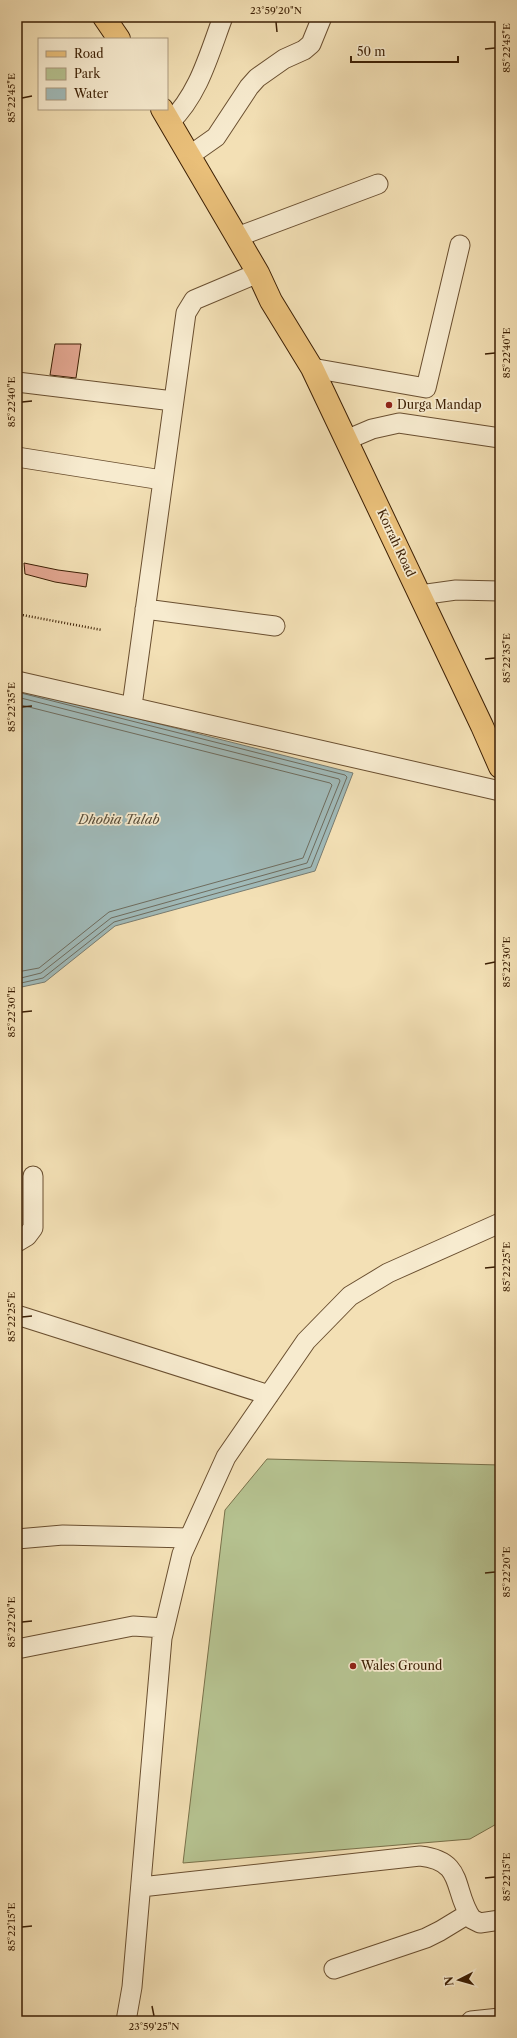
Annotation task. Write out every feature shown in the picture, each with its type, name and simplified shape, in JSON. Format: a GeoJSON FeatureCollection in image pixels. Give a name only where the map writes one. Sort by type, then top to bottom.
{"type":"FeatureCollection","features":[{"type":"Feature","properties":{"kind":"main road"},"geometry":{"type":"LineString","coordinates":[[104,17],[118,38]]}},
{"type":"Feature","properties":{"kind":"main road","name":"Korrah Road"},"geometry":{"type":"LineString","coordinates":[[166,116],[258,273],[271,301],[312,368],[500,767]]}},
{"type":"Feature","properties":{"kind":"street"},"geometry":{"type":"LineString","coordinates":[[166,116],[185,106],[198,84],[223,17]]}},
{"type":"Feature","properties":{"kind":"street"},"geometry":{"type":"LineString","coordinates":[[190,156],[216,137],[249,87],[257,78],[284,59],[304,50],[311,44],[322,17]]}},
{"type":"Feature","properties":{"kind":"street"},"geometry":{"type":"LineString","coordinates":[[237,237],[378,184]]}},
{"type":"Feature","properties":{"kind":"street"},"geometry":{"type":"LineString","coordinates":[[312,368],[426,388],[460,245]]}},
{"type":"Feature","properties":{"kind":"street"},"geometry":{"type":"LineString","coordinates":[[132,706],[186,313],[194,300],[258,273]]}},
{"type":"Feature","properties":{"kind":"street"},"geometry":{"type":"LineString","coordinates":[[17,382],[173,400]]}},
{"type":"Feature","properties":{"kind":"street"},"geometry":{"type":"LineString","coordinates":[[346,440],[372,429],[399,423],[500,438]]}},
{"type":"Feature","properties":{"kind":"street"},"geometry":{"type":"LineString","coordinates":[[17,457],[162,480]]}},
{"type":"Feature","properties":{"kind":"street"},"geometry":{"type":"LineString","coordinates":[[420,595],[456,590],[500,591]]}},
{"type":"Feature","properties":{"kind":"street"},"geometry":{"type":"LineString","coordinates":[[145,609],[276,626]]}},
{"type":"Feature","properties":{"kind":"street"},"geometry":{"type":"LineString","coordinates":[[17,681],[500,791]]}},
{"type":"Feature","properties":{"kind":"street"},"geometry":{"type":"LineString","coordinates":[[17,1242],[27,1236],[33,1228],[33,1176]]}},
{"type":"Feature","properties":{"kind":"street"},"geometry":{"type":"LineString","coordinates":[[126,2021],[132,1987],[162,1638],[182,1554],[226,1457],[306,1342],[350,1296],[388,1273],[500,1223]]}},
{"type":"Feature","properties":{"kind":"street"},"geometry":{"type":"LineString","coordinates":[[17,1315],[269,1395]]}},
{"type":"Feature","properties":{"kind":"street"},"geometry":{"type":"LineString","coordinates":[[17,1539],[63,1536],[189,1538]]}},
{"type":"Feature","properties":{"kind":"street"},"geometry":{"type":"LineString","coordinates":[[17,1650],[133,1626],[164,1628]]}},
{"type":"Feature","properties":{"kind":"street"},"geometry":{"type":"LineString","coordinates":[[141,1888],[420,1856],[439,1860],[451,1870],[468,1914],[472,1919],[480,1923],[500,1920]]}},
{"type":"Feature","properties":{"kind":"street"},"geometry":{"type":"LineString","coordinates":[[334,1969],[426,1938],[440,1932],[468,1914]]}},
{"type":"Feature","properties":{"kind":"street"},"geometry":{"type":"LineString","coordinates":[[471,2021],[500,2018]]}},
{"type":"Feature","properties":{"kind":"path"},"geometry":{"type":"LineString","coordinates":[[17,614],[102,630]]}},
{"type":"Feature","properties":{"kind":"green space","name":"Wales Ground"},"geometry":{"type":"Polygon","coordinates":[[[267,1459],[500,1465],[500,1822],[470,1839],[183,1863],[225,1510],[267,1459]]]}},
{"type":"Feature","properties":{"kind":"water","name":"Dhobia Talab"},"geometry":{"type":"Polygon","coordinates":[[[17,688],[353,773],[315,871],[115,926],[45,982],[17,988],[17,688]]]}},
{"type":"Feature","properties":{"kind":"building"},"geometry":{"type":"Polygon","coordinates":[[[55,344],[81,344],[76,378],[50,375],[55,344]]]}},
{"type":"Feature","properties":{"kind":"building"},"geometry":{"type":"Polygon","coordinates":[[[24,563],[88,574],[86,587],[55,582],[25,574],[24,563]]]}},
{"type":"Feature","properties":{"kind":"place","name":"Durga Mandap"},"geometry":{"type":"Point","coordinates":[389,405]}},
{"type":"Feature","properties":{"kind":"place","name":"Wales Ground"},"geometry":{"type":"Point","coordinates":[353,1666]}}]}
